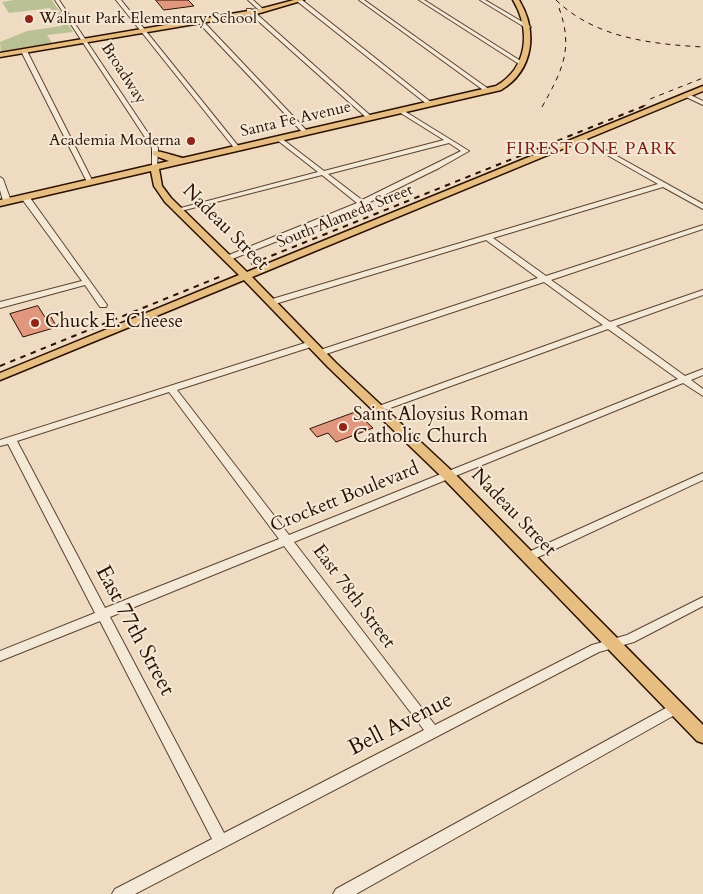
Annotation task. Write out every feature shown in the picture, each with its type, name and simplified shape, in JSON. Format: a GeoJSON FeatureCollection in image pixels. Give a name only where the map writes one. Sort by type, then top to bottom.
{"type":"FeatureCollection","features":[{"type":"Feature","properties":{"kind":"main road"},"geometry":{"type":"LineString","coordinates":[[261,9],[291,0]]}},
{"type":"Feature","properties":{"kind":"main road"},"geometry":{"type":"LineString","coordinates":[[0,55],[261,9],[300,0]]}},
{"type":"Feature","properties":{"kind":"main road","name":"Santa Fe Avenue"},"geometry":{"type":"LineString","coordinates":[[4,202],[498,88],[511,81],[524,58],[527,46],[528,27],[516,0]]}},
{"type":"Feature","properties":{"kind":"main road","name":"South Alameda Street"},"geometry":{"type":"LineString","coordinates":[[0,377],[703,88]]}},
{"type":"Feature","properties":{"kind":"main road"},"geometry":{"type":"LineString","coordinates":[[156,153],[170,159],[184,160]]}},
{"type":"Feature","properties":{"kind":"main road","name":"Nadeau Street"},"geometry":{"type":"LineString","coordinates":[[155,166],[158,186],[177,210],[272,302],[320,353],[448,476],[703,736]]}},
{"type":"Feature","properties":{"kind":"street","name":"Broadway"},"geometry":{"type":"LineString","coordinates":[[57,0],[155,148],[156,153]]}},
{"type":"Feature","properties":{"kind":"street"},"geometry":{"type":"LineString","coordinates":[[118,0],[237,148]]}},
{"type":"Feature","properties":{"kind":"street"},"geometry":{"type":"LineString","coordinates":[[250,0],[261,9]]}},
{"type":"Feature","properties":{"kind":"street"},"geometry":{"type":"LineString","coordinates":[[300,0],[430,104]]}},
{"type":"Feature","properties":{"kind":"street"},"geometry":{"type":"LineString","coordinates":[[361,0],[488,91]]}},
{"type":"Feature","properties":{"kind":"street"},"geometry":{"type":"LineString","coordinates":[[421,0],[521,63]]}},
{"type":"Feature","properties":{"kind":"street"},"geometry":{"type":"LineString","coordinates":[[482,0],[528,27]]}},
{"type":"Feature","properties":{"kind":"street"},"geometry":{"type":"LineString","coordinates":[[250,11],[370,118]]}},
{"type":"Feature","properties":{"kind":"street"},"geometry":{"type":"LineString","coordinates":[[200,20],[306,133]]}},
{"type":"Feature","properties":{"kind":"street"},"geometry":{"type":"LineString","coordinates":[[24,51],[90,182]]}},
{"type":"Feature","properties":{"kind":"street"},"geometry":{"type":"LineString","coordinates":[[686,96],[703,103]]}},
{"type":"Feature","properties":{"kind":"street"},"geometry":{"type":"LineString","coordinates":[[401,111],[449,140]]}},
{"type":"Feature","properties":{"kind":"street"},"geometry":{"type":"LineString","coordinates":[[581,138],[703,207]]}},
{"type":"Feature","properties":{"kind":"street"},"geometry":{"type":"LineString","coordinates":[[279,139],[363,204]]}},
{"type":"Feature","properties":{"kind":"street"},"geometry":{"type":"LineString","coordinates":[[177,210],[449,140]]}},
{"type":"Feature","properties":{"kind":"street","name":"South Alameda Street"},"geometry":{"type":"LineString","coordinates":[[227,259],[363,204],[414,180],[466,151],[449,140]]}},
{"type":"Feature","properties":{"kind":"street"},"geometry":{"type":"LineString","coordinates":[[155,166],[156,153]]}},
{"type":"Feature","properties":{"kind":"street"},"geometry":{"type":"LineString","coordinates":[[0,180],[4,202]]}},
{"type":"Feature","properties":{"kind":"street"},"geometry":{"type":"LineString","coordinates":[[272,302],[663,185]]}},
{"type":"Feature","properties":{"kind":"street"},"geometry":{"type":"LineString","coordinates":[[25,197],[103,305]]}},
{"type":"Feature","properties":{"kind":"street"},"geometry":{"type":"LineString","coordinates":[[320,353],[703,227]]}},
{"type":"Feature","properties":{"kind":"street"},"geometry":{"type":"LineString","coordinates":[[486,238],[703,393]]}},
{"type":"Feature","properties":{"kind":"street"},"geometry":{"type":"LineString","coordinates":[[0,305],[87,282]]}},
{"type":"Feature","properties":{"kind":"street"},"geometry":{"type":"LineString","coordinates":[[379,409],[703,292]]}},
{"type":"Feature","properties":{"kind":"street"},"geometry":{"type":"LineString","coordinates":[[6,442],[311,344]]}},
{"type":"Feature","properties":{"kind":"street","name":"Crockett Boulevard"},"geometry":{"type":"LineString","coordinates":[[0,656],[703,372]]}},
{"type":"Feature","properties":{"kind":"street","name":"East 78th Street"},"geometry":{"type":"LineString","coordinates":[[171,388],[433,732]]}},
{"type":"Feature","properties":{"kind":"street","name":"East 77th Street"},"geometry":{"type":"LineString","coordinates":[[6,442],[103,615],[221,841]]}},
{"type":"Feature","properties":{"kind":"street"},"geometry":{"type":"LineString","coordinates":[[528,557],[703,476]]}},
{"type":"Feature","properties":{"kind":"street","name":"Bell Avenue"},"geometry":{"type":"LineString","coordinates":[[120,894],[596,648],[630,639],[703,601]]}},
{"type":"Feature","properties":{"kind":"street"},"geometry":{"type":"LineString","coordinates":[[341,894],[675,708]]}},
{"type":"Feature","properties":{"kind":"green space"},"geometry":{"type":"Polygon","coordinates":[[[14,0],[52,0],[73,32],[47,35],[52,43],[1,52],[0,42],[27,31],[62,26],[50,8],[9,13],[2,2],[14,0]]]}},
{"type":"Feature","properties":{"kind":"building"},"geometry":{"type":"Polygon","coordinates":[[[156,0],[188,0],[194,6],[164,10],[156,0]]]}},
{"type":"Feature","properties":{"kind":"building","name":"Chuck E. Cheese"},"geometry":{"type":"Polygon","coordinates":[[[38,306],[46,319],[51,317],[57,327],[23,337],[10,314],[38,306]]]}},
{"type":"Feature","properties":{"kind":"building","name":"Saint Aloysius Roman Catholic Church"},"geometry":{"type":"Polygon","coordinates":[[[356,412],[373,428],[336,442],[328,433],[317,437],[310,429],[356,412]]]}},
{"type":"Feature","properties":{"kind":"railway"},"geometry":{"type":"LineString","coordinates":[[556,0],[571,13],[606,31],[644,41],[703,47]]}},
{"type":"Feature","properties":{"kind":"railway"},"geometry":{"type":"LineString","coordinates":[[542,107],[564,59],[565,36],[559,8]]}},
{"type":"Feature","properties":{"kind":"railway"},"geometry":{"type":"LineString","coordinates":[[650,99],[703,78]]}},
{"type":"Feature","properties":{"kind":"railway"},"geometry":{"type":"LineString","coordinates":[[641,107],[649,104]]}},
{"type":"Feature","properties":{"kind":"railway"},"geometry":{"type":"LineString","coordinates":[[251,264],[644,106]]}},
{"type":"Feature","properties":{"kind":"railway"},"geometry":{"type":"LineString","coordinates":[[0,366],[224,275]]}},
{"type":"Feature","properties":{"kind":"place","name":"Walnut Park Elementary School"},"geometry":{"type":"Point","coordinates":[29,19]}},
{"type":"Feature","properties":{"kind":"place","name":"Academia Moderna"},"geometry":{"type":"Point","coordinates":[191,141]}},
{"type":"Feature","properties":{"kind":"place","name":"Chuck E. Cheese"},"geometry":{"type":"Point","coordinates":[35,323]}},
{"type":"Feature","properties":{"kind":"place","name":"Saint Aloysius Roman Catholic Church"},"geometry":{"type":"Point","coordinates":[343,427]}},
{"type":"Feature","properties":{"kind":"district","name":"FIRESTONE PARK"},"geometry":{"type":"Point","coordinates":[592,150]}}]}
